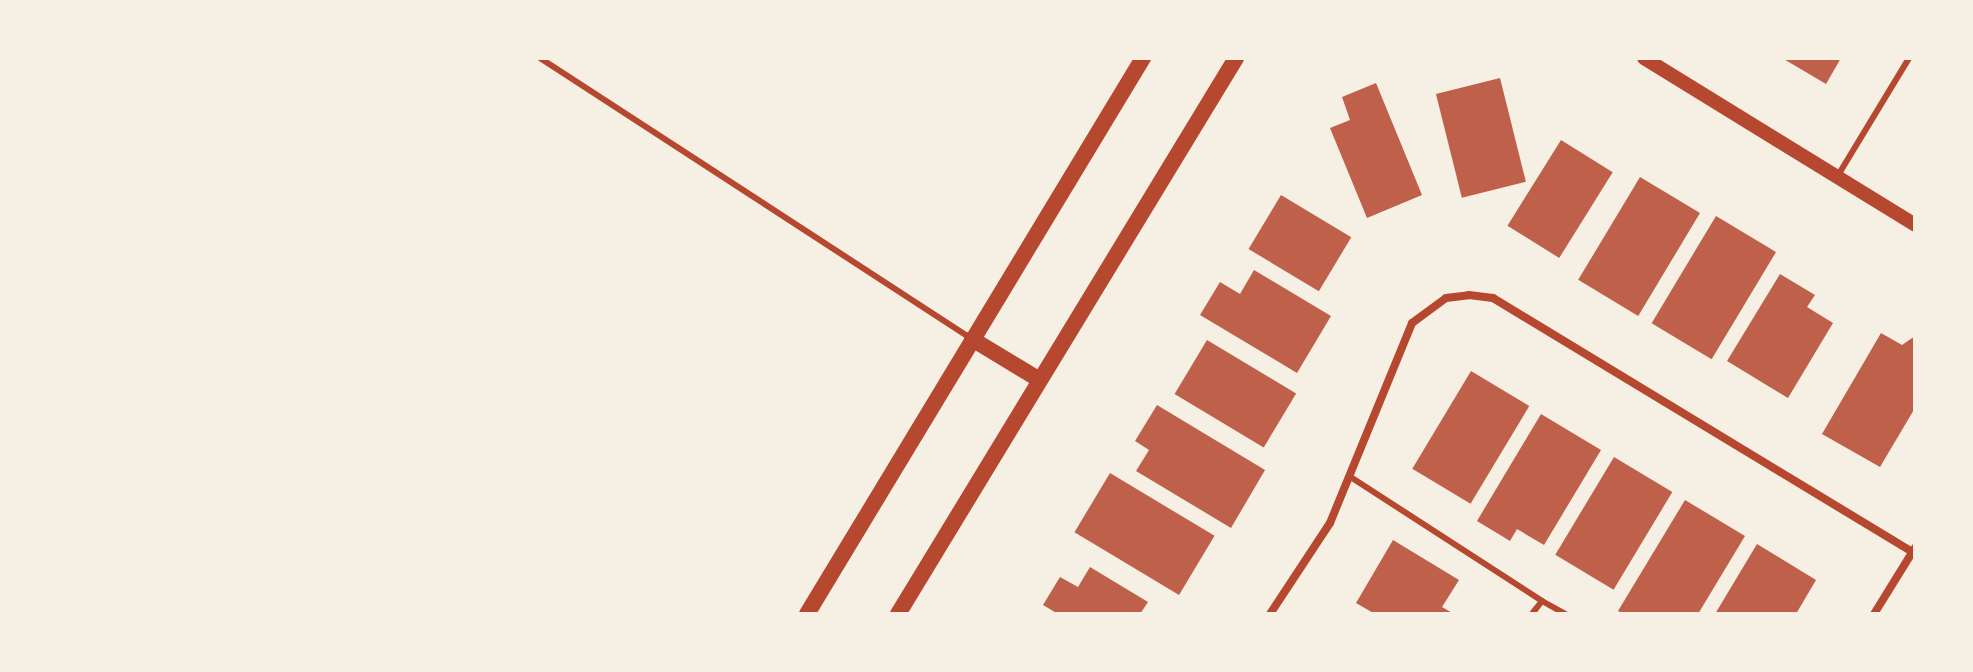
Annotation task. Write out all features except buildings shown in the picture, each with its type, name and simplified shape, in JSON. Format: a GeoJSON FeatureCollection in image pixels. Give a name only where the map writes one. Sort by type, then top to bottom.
{"type":"FeatureCollection","features":[{"type":"Feature","properties":{"kind":"main road"},"geometry":{"type":"LineString","coordinates":[[807,614],[1143,58]]}},
{"type":"Feature","properties":{"kind":"main road"},"geometry":{"type":"LineString","coordinates":[[898,614],[1038,379],[1236,58]]}},
{"type":"Feature","properties":{"kind":"main road"},"geometry":{"type":"LineString","coordinates":[[972,339],[1038,379]]}},
{"type":"Feature","properties":{"kind":"street"},"geometry":{"type":"LineString","coordinates":[[1644,58],[1915,225]]}},
{"type":"Feature","properties":{"kind":"street"},"geometry":{"type":"LineString","coordinates":[[1270,614],[1330,523],[1412,323],[1446,298],[1469,295],[1493,298],[1914,551],[1874,614]]}},
{"type":"Feature","properties":{"kind":"lane"},"geometry":{"type":"LineString","coordinates":[[540,58],[972,339]]}},
{"type":"Feature","properties":{"kind":"lane"},"geometry":{"type":"LineString","coordinates":[[1837,177],[1909,58]]}},
{"type":"Feature","properties":{"kind":"lane"},"geometry":{"type":"LineString","coordinates":[[1349,476],[1565,614]]}},
{"type":"Feature","properties":{"kind":"lane"},"geometry":{"type":"LineString","coordinates":[[1532,614],[1542,601]]}}]}
